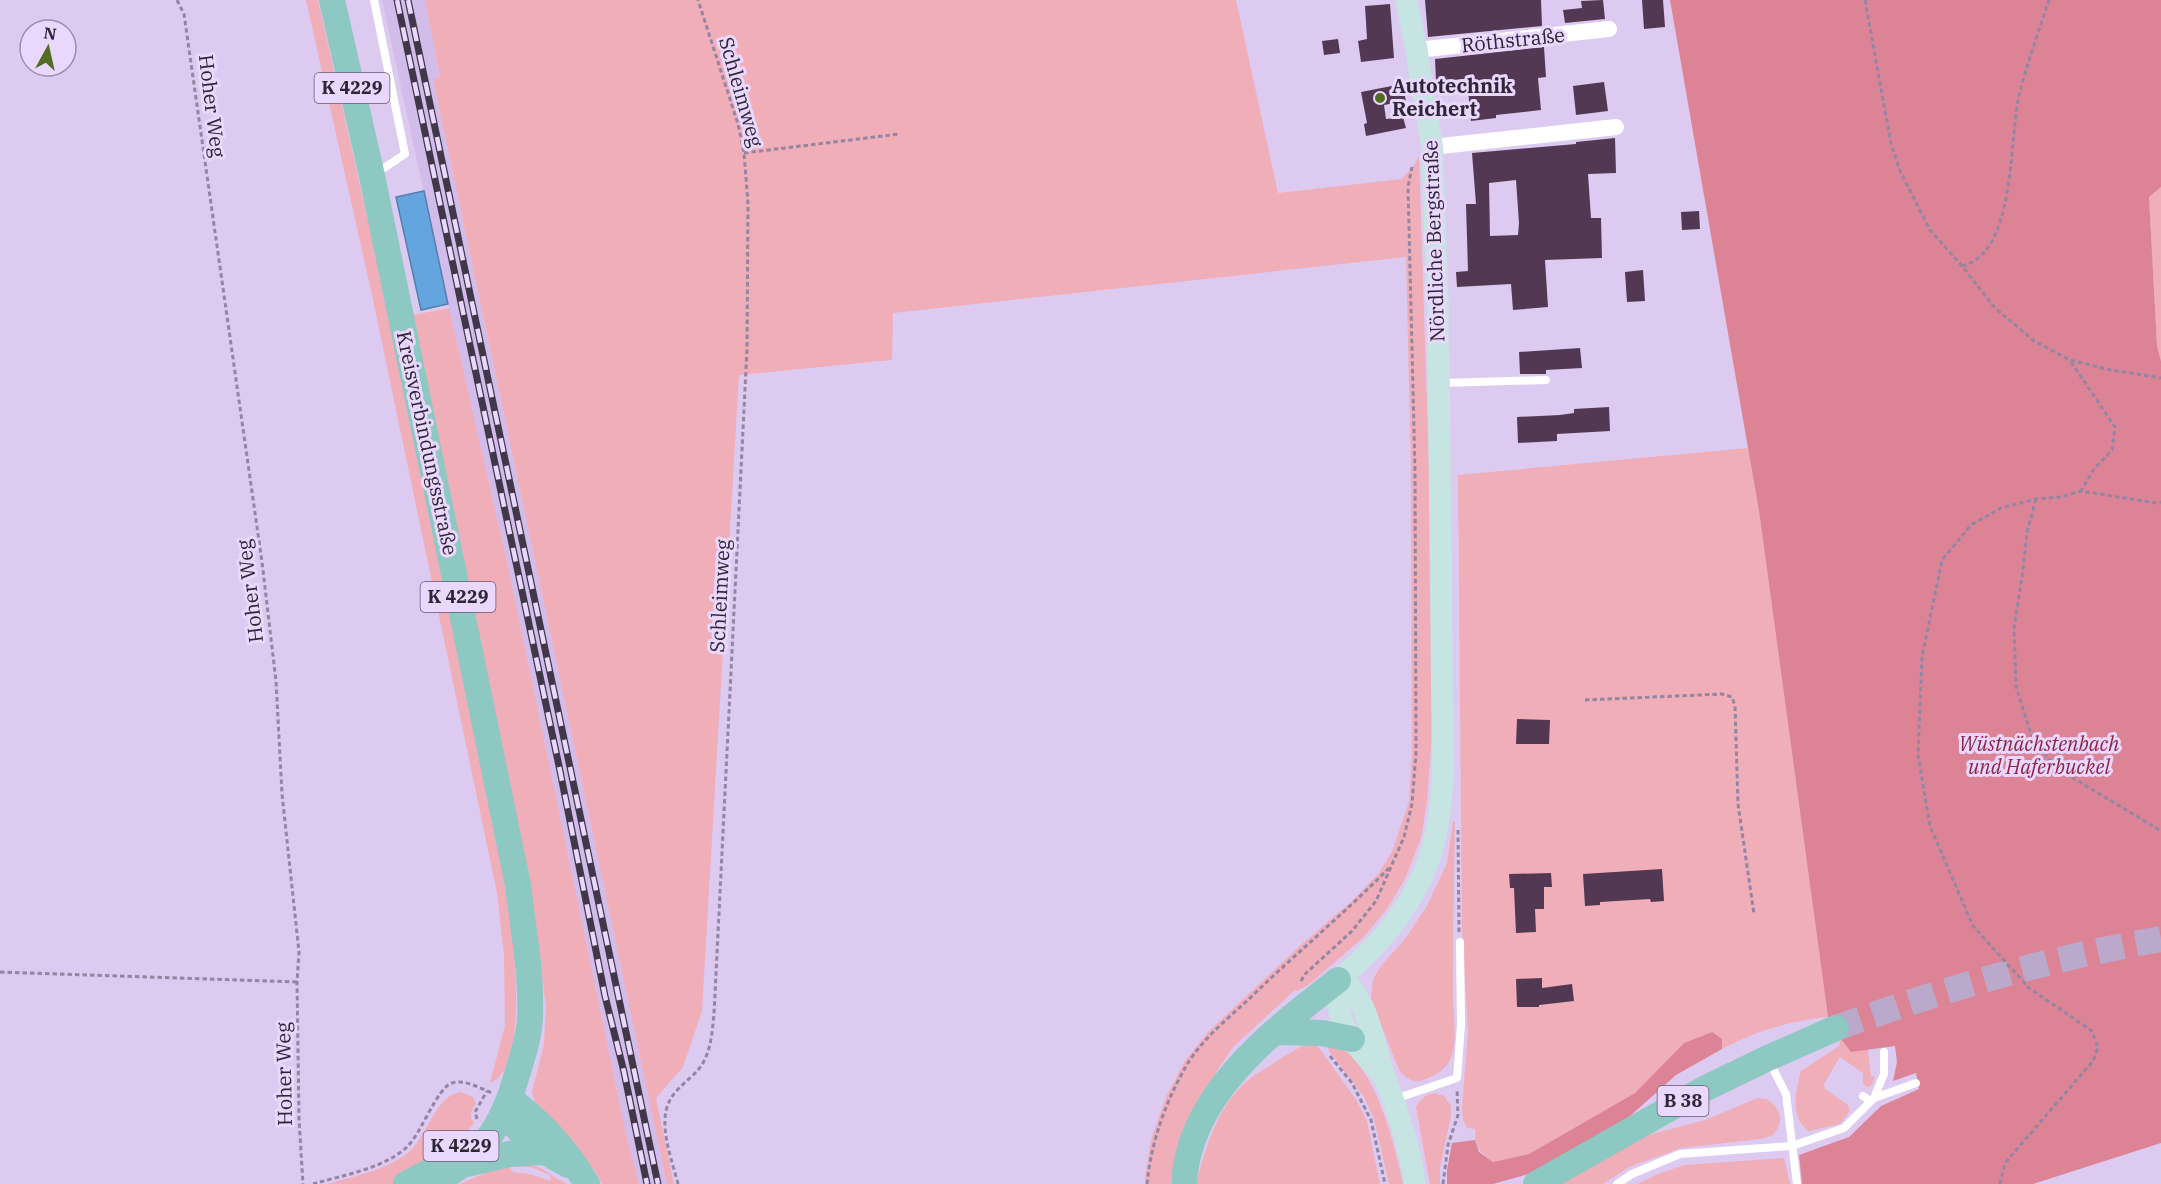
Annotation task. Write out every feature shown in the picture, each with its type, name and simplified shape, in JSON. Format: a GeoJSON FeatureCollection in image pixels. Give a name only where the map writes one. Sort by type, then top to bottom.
{"type":"FeatureCollection","features":[{"type":"Feature","properties":{"kind":"main road","name":"Kreisverbindungsstraße"},"geometry":{"type":"LineString","coordinates":[[332,0],[372,176],[518,885],[529,968],[530,1020],[523,1057],[510,1099]]}},
{"type":"Feature","properties":{"kind":"main road","name":"Nördliche Bergstraße"},"geometry":{"type":"LineString","coordinates":[[1341,978],[1391,930],[1412,900],[1427,867],[1437,828],[1443,774],[1438,309],[1432,149],[1417,50],[1406,0]]}},
{"type":"Feature","properties":{"kind":"main road"},"geometry":{"type":"LineString","coordinates":[[1184,1184],[1193,1138],[1214,1098],[1244,1062],[1274,1032],[1341,978]]}},
{"type":"Feature","properties":{"kind":"main road"},"geometry":{"type":"LineString","coordinates":[[1341,978],[1337,999],[1339,1013],[1352,1039],[1385,1078]]}},
{"type":"Feature","properties":{"kind":"main road"},"geometry":{"type":"LineString","coordinates":[[1341,978],[1362,1005],[1394,1099],[1412,1162],[1415,1184]]}},
{"type":"Feature","properties":{"kind":"main road","name":"B 38"},"geometry":{"type":"LineString","coordinates":[[1536,1184],[1704,1089],[1836,1028]]}},
{"type":"Feature","properties":{"kind":"main road"},"geometry":{"type":"LineString","coordinates":[[1274,1032],[1322,1033],[1352,1039]]}},
{"type":"Feature","properties":{"kind":"main road"},"geometry":{"type":"LineString","coordinates":[[510,1099],[512,1120],[519,1129],[544,1152],[583,1177]]}},
{"type":"Feature","properties":{"kind":"main road"},"geometry":{"type":"LineString","coordinates":[[510,1099],[549,1132],[583,1177]]}},
{"type":"Feature","properties":{"kind":"main road","name":"K 4229"},"geometry":{"type":"LineString","coordinates":[[435,1184],[462,1165],[480,1148],[493,1132],[510,1099]]}},
{"type":"Feature","properties":{"kind":"main road","name":"K 4229"},"geometry":{"type":"LineString","coordinates":[[406,1184],[445,1161],[510,1099]]}},
{"type":"Feature","properties":{"kind":"main road"},"geometry":{"type":"LineString","coordinates":[[462,1165],[510,1154],[544,1152]]}},
{"type":"Feature","properties":{"kind":"street","name":"Röthstraße"},"geometry":{"type":"LineString","coordinates":[[1417,50],[1609,29]]}},
{"type":"Feature","properties":{"kind":"street"},"geometry":{"type":"LineString","coordinates":[[1432,149],[1616,127]]}},
{"type":"Feature","properties":{"kind":"lane"},"geometry":{"type":"LineString","coordinates":[[372,176],[405,154],[374,0]]}},
{"type":"Feature","properties":{"kind":"lane"},"geometry":{"type":"LineString","coordinates":[[1438,383],[1546,380]]}},
{"type":"Feature","properties":{"kind":"lane"},"geometry":{"type":"LineString","coordinates":[[1394,1099],[1457,1078],[1461,1025],[1460,942]]}},
{"type":"Feature","properties":{"kind":"lane"},"geometry":{"type":"LineString","coordinates":[[1617,1184],[1632,1174],[1680,1154],[1792,1146],[1844,1128],[1869,1098],[1884,1074],[1884,1052]]}},
{"type":"Feature","properties":{"kind":"lane"},"geometry":{"type":"LineString","coordinates":[[1768,1058],[1786,1094],[1797,1184]]}},
{"type":"Feature","properties":{"kind":"lane"},"geometry":{"type":"LineString","coordinates":[[1869,1098],[1916,1083]]}},
{"type":"Feature","properties":{"kind":"path","name":"Hoher Weg"},"geometry":{"type":"LineString","coordinates":[[177,0],[184,14],[263,573],[276,681],[282,794],[299,952],[297,982],[299,1119],[303,1184]]}},
{"type":"Feature","properties":{"kind":"path","name":"Schleimweg"},"geometry":{"type":"LineString","coordinates":[[678,1184],[667,1137],[665,1117],[669,1100],[700,1068],[710,1044],[714,1014],[747,349],[748,203],[744,153],[738,124],[698,0]]}},
{"type":"Feature","properties":{"kind":"path"},"geometry":{"type":"LineString","coordinates":[[1865,0],[1890,144],[1901,172],[1930,230],[1995,308],[2034,341],[2070,360],[2106,369],[2161,378]]}},
{"type":"Feature","properties":{"kind":"path"},"geometry":{"type":"LineString","coordinates":[[1962,266],[1974,263],[1984,251],[1996,233],[2007,201],[2019,94],[2049,0]]}},
{"type":"Feature","properties":{"kind":"path"},"geometry":{"type":"LineString","coordinates":[[744,153],[899,134]]}},
{"type":"Feature","properties":{"kind":"path"},"geometry":{"type":"LineString","coordinates":[[1147,1184],[1156,1133],[1189,1062],[1211,1035],[1354,904],[1391,866],[1404,837],[1412,804],[1416,753],[1414,458],[1408,186],[1414,153],[1432,149]]}},
{"type":"Feature","properties":{"kind":"path"},"geometry":{"type":"LineString","coordinates":[[2070,360],[2115,427],[2112,450],[2094,469],[2081,491]]}},
{"type":"Feature","properties":{"kind":"path"},"geometry":{"type":"LineString","coordinates":[[2000,1184],[2005,1162],[2093,1061],[2098,1047],[2092,1031],[2029,988],[1973,926],[1930,826],[1918,755],[1922,657],[1942,560],[1971,525],[2001,508],[2081,491],[2156,503],[2161,501]]}},
{"type":"Feature","properties":{"kind":"path"},"geometry":{"type":"LineString","coordinates":[[2036,499],[2026,532],[2014,628],[2016,687],[2031,734],[2055,767],[2161,831]]}},
{"type":"Feature","properties":{"kind":"path"},"geometry":{"type":"LineString","coordinates":[[1585,700],[1722,694],[1731,697],[1735,706],[1738,804],[1754,914]]}},
{"type":"Feature","properties":{"kind":"path"},"geometry":{"type":"LineString","coordinates":[[1457,824],[1460,942]]}},
{"type":"Feature","properties":{"kind":"path"},"geometry":{"type":"LineString","coordinates":[[0,972],[297,982]]}},
{"type":"Feature","properties":{"kind":"path"},"geometry":{"type":"LineString","coordinates":[[1443,1184],[1448,1145],[1458,1115],[1457,1078]]}},
{"type":"Feature","properties":{"kind":"path"},"geometry":{"type":"LineString","coordinates":[[313,1184],[380,1164],[406,1148],[422,1127],[440,1091],[452,1083],[467,1083],[510,1099]]}},
{"type":"Feature","properties":{"kind":"shaded area"},"geometry":{"type":"Polygon","coordinates":[[[306,0],[318,0],[384,291],[507,890],[515,963],[515,1025],[511,1052],[503,1072],[490,1083],[505,1025],[504,956],[497,893],[372,295],[306,0]]]}},
{"type":"Feature","properties":{"kind":"shaded area"},"geometry":{"type":"Polygon","coordinates":[[[382,0],[425,0],[440,78],[433,80],[667,1184],[639,1184],[627,1139],[508,566],[382,0]]]}},
{"type":"Feature","properties":{"kind":"shaded area"},"geometry":{"type":"Polygon","coordinates":[[[425,0],[1236,0],[1278,193],[1402,179],[1419,156],[1434,708],[1427,802],[1421,838],[1405,879],[1387,909],[1363,938],[1308,985],[1295,990],[1233,1047],[1202,1094],[1179,1142],[1170,1184],[1146,1184],[1145,1178],[1151,1140],[1166,1097],[1185,1061],[1208,1032],[1302,944],[1352,901],[1378,874],[1392,852],[1409,802],[1412,754],[1411,469],[1406,257],[893,313],[892,360],[739,375],[702,1011],[683,1067],[656,1098],[674,1184],[667,1184],[433,79],[440,77],[425,0]]]}},
{"type":"Feature","properties":{"kind":"shaded area"},"geometry":{"type":"Polygon","coordinates":[[[2161,187],[2161,361],[2157,346],[2149,197],[2161,187]]]}},
{"type":"Feature","properties":{"kind":"shaded area"},"geometry":{"type":"Polygon","coordinates":[[[449,308],[508,566],[627,1139],[639,1184],[602,1184],[595,1171],[536,1105],[532,1092],[544,1044],[546,1007],[538,946],[413,315],[449,308]]]}},
{"type":"Feature","properties":{"kind":"shaded area"},"geometry":{"type":"Polygon","coordinates":[[[1748,448],[1759,511],[1828,1017],[1773,1028],[1722,1049],[1722,1039],[1712,1032],[1684,1043],[1635,1093],[1529,1154],[1493,1162],[1479,1148],[1475,1129],[1467,1128],[1462,1108],[1468,1032],[1462,930],[1458,475],[1748,448]]]}},
{"type":"Feature","properties":{"kind":"shaded area"},"geometry":{"type":"Polygon","coordinates":[[[1453,821],[1455,821],[1453,999],[1455,1035],[1453,1052],[1443,1069],[1422,1081],[1414,1081],[1404,1076],[1399,1070],[1371,999],[1373,979],[1381,966],[1405,939],[1427,906],[1447,863],[1453,821]]]}},
{"type":"Feature","properties":{"kind":"shaded area"},"geometry":{"type":"Polygon","coordinates":[[[1841,1039],[1851,1052],[1868,1049],[1871,1076],[1875,1076],[1872,1085],[1868,1087],[1863,1084],[1863,1073],[1840,1057],[1824,1084],[1825,1089],[1848,1105],[1850,1111],[1840,1124],[1809,1131],[1799,1119],[1796,1111],[1796,1095],[1801,1071],[1839,1046],[1841,1039]]]}},
{"type":"Feature","properties":{"kind":"shaded area"},"geometry":{"type":"Polygon","coordinates":[[[1315,1042],[1357,1101],[1367,1121],[1380,1184],[1196,1184],[1214,1128],[1237,1091],[1253,1076],[1284,1056],[1315,1042]]]}},
{"type":"Feature","properties":{"kind":"shaded area"},"geometry":{"type":"Polygon","coordinates":[[[1327,1044],[1348,1053],[1368,1079],[1384,1114],[1403,1184],[1389,1184],[1374,1119],[1364,1097],[1329,1051],[1327,1044]]]}},
{"type":"Feature","properties":{"kind":"shaded area"},"geometry":{"type":"Polygon","coordinates":[[[461,1092],[473,1097],[476,1103],[471,1113],[474,1123],[459,1140],[426,1168],[393,1184],[328,1184],[372,1171],[403,1157],[417,1143],[445,1100],[461,1092]]]}},
{"type":"Feature","properties":{"kind":"shaded area"},"geometry":{"type":"Polygon","coordinates":[[[1435,1093],[1444,1096],[1451,1106],[1451,1116],[1440,1168],[1440,1184],[1430,1184],[1416,1107],[1424,1097],[1435,1093]]]}},
{"type":"Feature","properties":{"kind":"shaded area"},"geometry":{"type":"Polygon","coordinates":[[[1758,1098],[1767,1099],[1778,1111],[1779,1125],[1773,1135],[1761,1139],[1681,1148],[1629,1167],[1603,1184],[1560,1184],[1644,1136],[1705,1120],[1758,1098]]]}},
{"type":"Feature","properties":{"kind":"shaded area"},"geometry":{"type":"Polygon","coordinates":[[[1784,1158],[1790,1184],[1637,1184],[1684,1165],[1784,1158]]]}},
{"type":"Feature","properties":{"kind":"shaded area"},"geometry":{"type":"Polygon","coordinates":[[[507,1164],[513,1172],[530,1174],[551,1181],[550,1175],[533,1168],[518,1166],[534,1166],[568,1184],[459,1184],[507,1164]]]}},
{"type":"Feature","properties":{"kind":"green space","name":"Wüstnächstenbach und Haferbuckel"},"geometry":{"type":"Polygon","coordinates":[[[1670,0],[2161,0],[2161,187],[2149,197],[2157,346],[2161,361],[2161,1143],[2033,1184],[1802,1184],[1799,1155],[1849,1137],[1881,1106],[1919,1089],[1916,1073],[1893,1081],[1897,1062],[1895,1046],[1851,1052],[1841,1039],[1836,1025],[1828,1017],[1759,511],[1670,0]]]}},
{"type":"Feature","properties":{"kind":"green space"},"geometry":{"type":"Polygon","coordinates":[[[1712,1032],[1722,1039],[1722,1049],[1676,1075],[1629,1117],[1532,1173],[1493,1184],[1447,1184],[1452,1143],[1475,1140],[1479,1152],[1493,1162],[1529,1154],[1635,1093],[1684,1043],[1712,1032]]]}},
{"type":"Feature","properties":{"kind":"water"},"geometry":{"type":"Polygon","coordinates":[[[424,191],[448,304],[421,310],[396,197],[424,191]]]}},
{"type":"Feature","properties":{"kind":"building"},"geometry":{"type":"Polygon","coordinates":[[[1425,0],[1541,0],[1542,26],[1428,37],[1425,0]]]}},
{"type":"Feature","properties":{"kind":"building"},"geometry":{"type":"Polygon","coordinates":[[[1603,0],[1605,19],[1565,23],[1563,10],[1582,8],[1581,1],[1603,0]]]}},
{"type":"Feature","properties":{"kind":"building"},"geometry":{"type":"Polygon","coordinates":[[[1642,0],[1663,0],[1665,27],[1644,29],[1642,0]]]}},
{"type":"Feature","properties":{"kind":"building"},"geometry":{"type":"Polygon","coordinates":[[[1390,4],[1394,58],[1361,62],[1358,41],[1367,39],[1365,6],[1390,4]]]}},
{"type":"Feature","properties":{"kind":"building"},"geometry":{"type":"Polygon","coordinates":[[[1338,39],[1340,53],[1324,55],[1322,41],[1338,39]]]}},
{"type":"Feature","properties":{"kind":"building"},"geometry":{"type":"Polygon","coordinates":[[[1544,47],[1546,77],[1538,78],[1541,110],[1496,115],[1496,118],[1471,121],[1467,79],[1436,81],[1435,59],[1544,47]]]}},
{"type":"Feature","properties":{"kind":"building"},"geometry":{"type":"Polygon","coordinates":[[[1604,82],[1608,111],[1576,115],[1573,86],[1604,82]]]}},
{"type":"Feature","properties":{"kind":"building"},"geometry":{"type":"Polygon","coordinates":[[[1402,84],[1406,101],[1384,105],[1386,119],[1403,117],[1406,128],[1366,136],[1364,124],[1367,123],[1361,92],[1402,84]]]}},
{"type":"Feature","properties":{"kind":"building"},"geometry":{"type":"Polygon","coordinates":[[[1615,138],[1616,173],[1588,174],[1591,218],[1601,218],[1602,258],[1545,260],[1548,307],[1513,310],[1511,284],[1457,287],[1456,272],[1468,271],[1466,204],[1476,204],[1472,153],[1576,144],[1576,142],[1615,138]],[[1516,180],[1489,183],[1490,236],[1518,235],[1516,180]]]}},
{"type":"Feature","properties":{"kind":"building"},"geometry":{"type":"Polygon","coordinates":[[[1699,211],[1700,229],[1682,230],[1681,212],[1699,211]]]}},
{"type":"Feature","properties":{"kind":"building"},"geometry":{"type":"Polygon","coordinates":[[[1643,270],[1645,301],[1627,302],[1625,272],[1643,270]]]}},
{"type":"Feature","properties":{"kind":"building"},"geometry":{"type":"Polygon","coordinates":[[[1580,348],[1582,368],[1546,370],[1546,374],[1520,374],[1519,352],[1580,348]]]}},
{"type":"Feature","properties":{"kind":"building"},"geometry":{"type":"Polygon","coordinates":[[[1609,407],[1610,431],[1557,434],[1557,441],[1518,443],[1517,417],[1560,415],[1574,413],[1574,409],[1609,407]]]}},
{"type":"Feature","properties":{"kind":"building"},"geometry":{"type":"Polygon","coordinates":[[[1517,719],[1550,720],[1549,744],[1516,744],[1517,719]]]}},
{"type":"Feature","properties":{"kind":"building"},"geometry":{"type":"Polygon","coordinates":[[[1662,869],[1664,901],[1651,902],[1650,899],[1600,902],[1600,905],[1585,906],[1583,874],[1662,869]]]}},
{"type":"Feature","properties":{"kind":"building"},"geometry":{"type":"Polygon","coordinates":[[[1551,873],[1552,887],[1544,887],[1544,909],[1535,909],[1536,932],[1516,933],[1514,888],[1510,888],[1509,874],[1551,873]]]}},
{"type":"Feature","properties":{"kind":"building"},"geometry":{"type":"Polygon","coordinates":[[[1542,978],[1542,988],[1572,984],[1574,1001],[1539,1005],[1539,1007],[1517,1007],[1516,979],[1542,978]]]}},
{"type":"Feature","properties":{"kind":"tunnel"},"geometry":{"type":"LineString","coordinates":[[1836,1028],[1996,976],[2161,939]]}},
{"type":"Feature","properties":{"kind":"railway"},"geometry":{"type":"LineString","coordinates":[[397,0],[559,766],[605,996],[624,1072],[647,1184]]}},
{"type":"Feature","properties":{"kind":"railway"},"geometry":{"type":"LineString","coordinates":[[408,0],[658,1184]]}},
{"type":"Feature","properties":{"kind":"place","name":"Autotechnik Reichert"},"geometry":{"type":"Point","coordinates":[1380,98]}}]}
